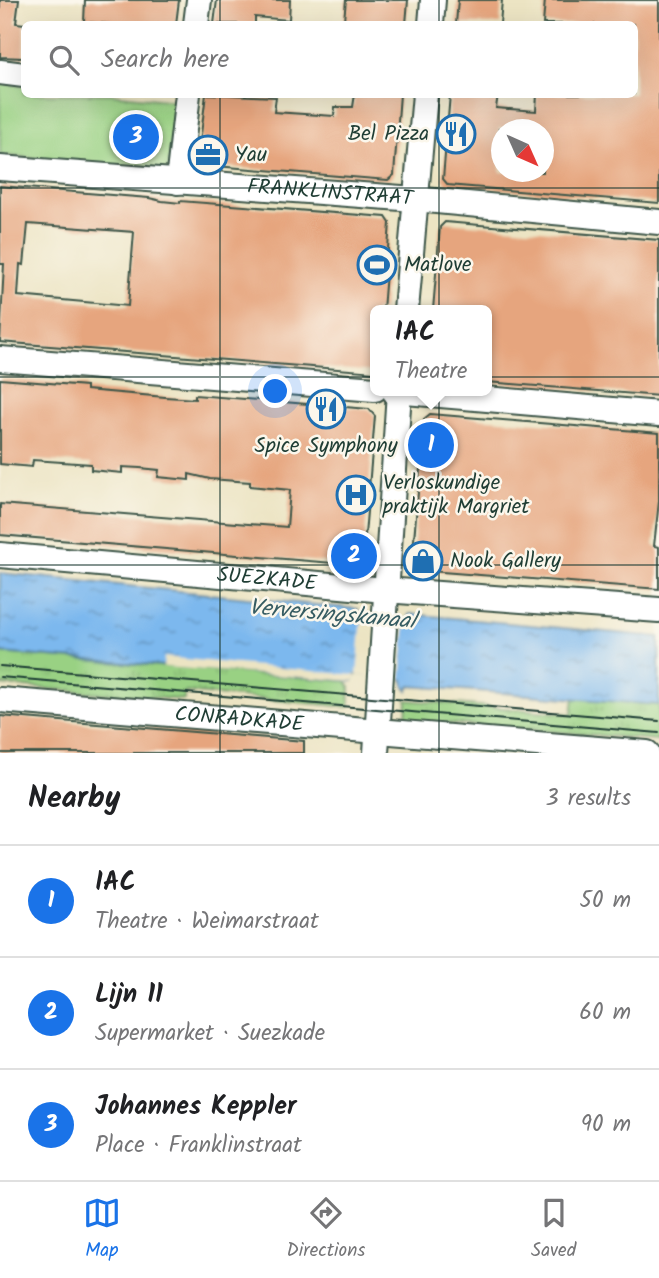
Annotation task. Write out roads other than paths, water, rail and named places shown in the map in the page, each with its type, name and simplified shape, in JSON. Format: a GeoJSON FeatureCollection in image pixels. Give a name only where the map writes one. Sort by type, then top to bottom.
{"type":"FeatureCollection","features":[{"type":"Feature","properties":{"kind":"street"},"geometry":{"type":"LineString","coordinates":[[196,21],[199,0]]}},
{"type":"Feature","properties":{"kind":"street"},"geometry":{"type":"LineString","coordinates":[[431,21],[433,0]]}},
{"type":"Feature","properties":{"kind":"street"},"geometry":{"type":"LineString","coordinates":[[0,72],[21,75]]}},
{"type":"Feature","properties":{"kind":"street"},"geometry":{"type":"LineString","coordinates":[[178,182],[188,98]]}},
{"type":"Feature","properties":{"kind":"street"},"geometry":{"type":"LineString","coordinates":[[406,305],[425,98]]}},
{"type":"Feature","properties":{"kind":"street","name":"FRANKLINSTRAAT"},"geometry":{"type":"LineString","coordinates":[[0,168],[659,222]]}},
{"type":"Feature","properties":{"kind":"street"},"geometry":{"type":"LineString","coordinates":[[0,359],[370,389]]}},
{"type":"Feature","properties":{"kind":"street"},"geometry":{"type":"LineString","coordinates":[[376,741],[397,396]]}},
{"type":"Feature","properties":{"kind":"street"},"geometry":{"type":"LineString","coordinates":[[454,396],[659,414]]}},
{"type":"Feature","properties":{"kind":"street","name":"SUEZKADE"},"geometry":{"type":"LineString","coordinates":[[0,555],[385,590],[659,610]]}},
{"type":"Feature","properties":{"kind":"street","name":"CONRADKADE"},"geometry":{"type":"LineString","coordinates":[[0,699],[376,741],[647,753]]}},
{"type":"Feature","properties":{"kind":"water","name":"Verversingskanaal"},"geometry":{"type":"Polygon","coordinates":[[[0,573],[358,609],[360,616],[366,618],[403,621],[408,620],[410,614],[659,637],[659,705],[409,686],[408,690],[399,677],[359,674],[355,675],[353,681],[0,653],[0,573]]]}},
{"type":"Feature","properties":{"kind":"tram line"},"geometry":{"type":"LineString","coordinates":[[0,666],[659,721]]}},
{"type":"Feature","properties":{"kind":"tram line"},"geometry":{"type":"LineString","coordinates":[[0,677],[659,733]]}},
{"type":"Feature","properties":{"kind":"place","name":"Bel Pizza"},"geometry":{"type":"Point","coordinates":[456,134]}},
{"type":"Feature","properties":{"kind":"place","name":"Johannes Keppler"},"geometry":{"type":"Point","coordinates":[136,137]}},
{"type":"Feature","properties":{"kind":"place","name":"Yau"},"geometry":{"type":"Point","coordinates":[208,155]}},
{"type":"Feature","properties":{"kind":"place","name":"Matlove"},"geometry":{"type":"Point","coordinates":[377,265]}},
{"type":"Feature","properties":{"kind":"place","name":"Spice Symphony"},"geometry":{"type":"Point","coordinates":[326,409]}},
{"type":"Feature","properties":{"kind":"place","name":"IAC"},"geometry":{"type":"Point","coordinates":[431,445]}},
{"type":"Feature","properties":{"kind":"place","name":"Verloskundige praktijk Margriet"},"geometry":{"type":"Point","coordinates":[356,495]}},
{"type":"Feature","properties":{"kind":"place","name":"Lijn 11"},"geometry":{"type":"Point","coordinates":[354,556]}},
{"type":"Feature","properties":{"kind":"place","name":"Nook Gallery"},"geometry":{"type":"Point","coordinates":[423,561]}}]}
